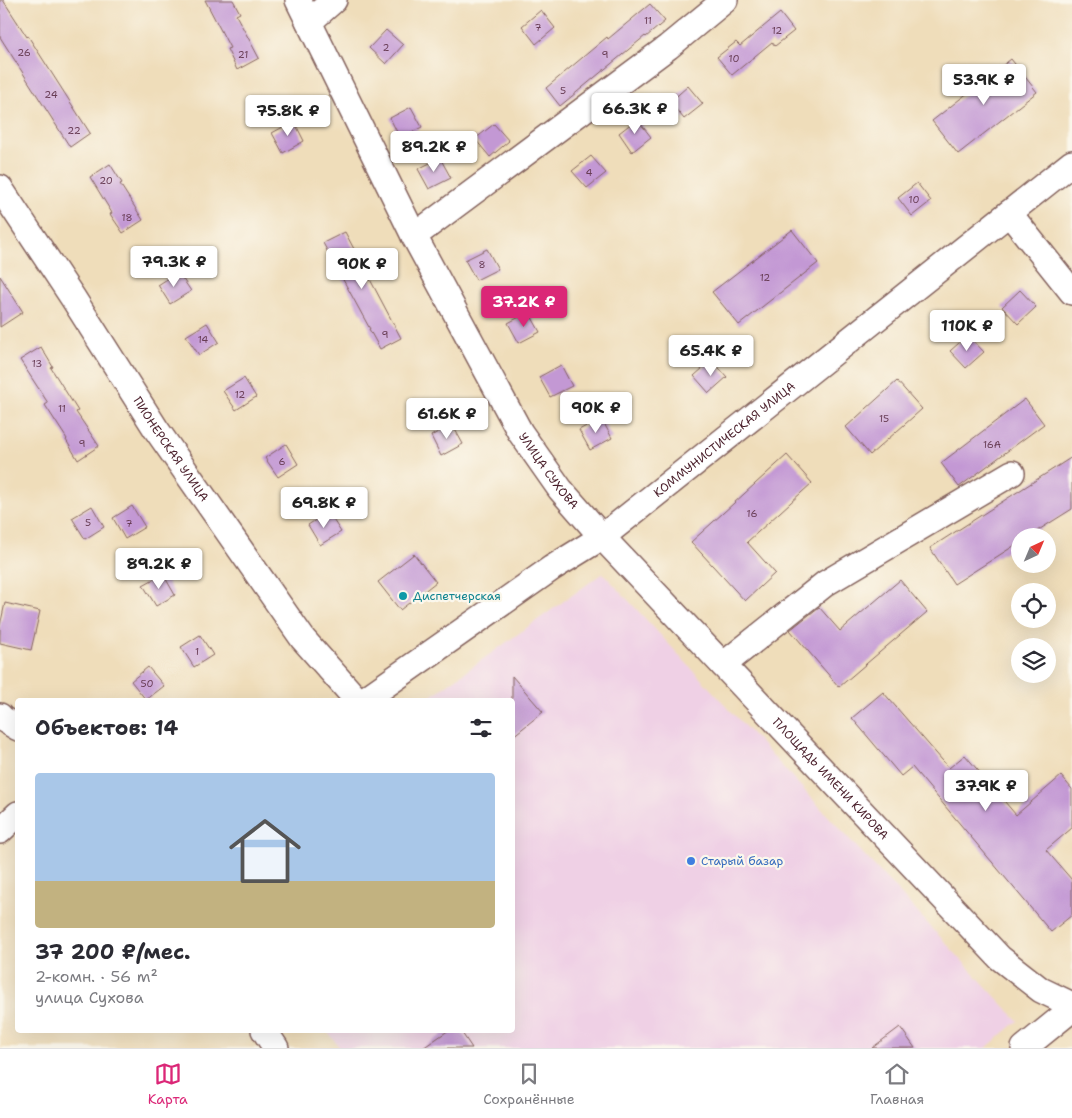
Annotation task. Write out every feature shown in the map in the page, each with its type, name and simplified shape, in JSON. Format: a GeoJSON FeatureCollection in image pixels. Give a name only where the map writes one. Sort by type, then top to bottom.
{"type":"FeatureCollection","features":[{"type":"Feature","properties":{"kind":"street","name":"УЛИЦА СУХОВА"},"geometry":{"type":"LineString","coordinates":[[298,0],[414,236],[520,432],[560,489],[602,537]]}},
{"type":"Feature","properties":{"kind":"street"},"geometry":{"type":"LineString","coordinates":[[309,22],[334,0]]}},
{"type":"Feature","properties":{"kind":"street"},"geometry":{"type":"LineString","coordinates":[[414,236],[660,53],[725,0]]}},
{"type":"Feature","properties":{"kind":"street","name":"КОММУНИСТИЧЕСКАЯ УЛИЦА"},"geometry":{"type":"LineString","coordinates":[[367,698],[552,568],[602,537],[1072,163]]}},
{"type":"Feature","properties":{"kind":"street","name":"ПИОНЕРСКАЯ УЛИЦА"},"geometry":{"type":"LineString","coordinates":[[0,188],[73,298],[156,429],[303,639],[355,698]]}},
{"type":"Feature","properties":{"kind":"street"},"geometry":{"type":"LineString","coordinates":[[1009,213],[1072,292]]}},
{"type":"Feature","properties":{"kind":"street"},"geometry":{"type":"LineString","coordinates":[[723,665],[826,583],[1012,473]]}},
{"type":"Feature","properties":{"kind":"street","name":"ПЛОЩАДЬ ИМЕНИ КИРОВА"},"geometry":{"type":"LineString","coordinates":[[602,537],[1000,958],[1042,990],[1072,1007]]}},
{"type":"Feature","properties":{"kind":"street"},"geometry":{"type":"LineString","coordinates":[[0,831],[15,817]]}},
{"type":"Feature","properties":{"kind":"street"},"geometry":{"type":"LineString","coordinates":[[1024,1048],[1072,1007]]}},
{"type":"Feature","properties":{"kind":"street"},"geometry":{"type":"LineString","coordinates":[[266,1033],[276,1048]]}},
{"type":"Feature","properties":{"kind":"shaded area","name":"Старый базар"},"geometry":{"type":"Polygon","coordinates":[[[603,573],[1018,1021],[986,1048],[340,1048],[328,1033],[515,1033],[515,698],[429,698],[603,573]]]}},
{"type":"Feature","properties":{"kind":"building"},"geometry":{"type":"Polygon","coordinates":[[[0,0],[3,0],[28,36],[90,133],[70,147],[0,37],[0,0]]]}},
{"type":"Feature","properties":{"kind":"building"},"geometry":{"type":"Polygon","coordinates":[[[205,0],[233,0],[240,13],[236,15],[259,58],[237,70],[227,49],[230,48],[205,0]]]}},
{"type":"Feature","properties":{"kind":"building"},"geometry":{"type":"Polygon","coordinates":[[[650,4],[665,21],[560,106],[546,88],[650,4]]]}},
{"type":"Feature","properties":{"kind":"building"},"geometry":{"type":"Polygon","coordinates":[[[541,10],[555,28],[536,44],[522,26],[541,10]]]}},
{"type":"Feature","properties":{"kind":"building"},"geometry":{"type":"Polygon","coordinates":[[[780,13],[794,31],[775,46],[772,42],[732,75],[717,57],[736,42],[740,46],[780,13]]]}},
{"type":"Feature","properties":{"kind":"building"},"geometry":{"type":"Polygon","coordinates":[[[386,30],[403,45],[386,64],[369,48],[386,30]]]}},
{"type":"Feature","properties":{"kind":"building"},"geometry":{"type":"Polygon","coordinates":[[[1011,59],[1037,92],[958,154],[932,121],[1011,59]]]}},
{"type":"Feature","properties":{"kind":"building"},"geometry":{"type":"Polygon","coordinates":[[[688,86],[703,104],[684,119],[670,102],[688,86]]]}},
{"type":"Feature","properties":{"kind":"building"},"geometry":{"type":"Polygon","coordinates":[[[411,107],[422,127],[400,138],[390,118],[411,107]]]}},
{"type":"Feature","properties":{"kind":"building"},"geometry":{"type":"Polygon","coordinates":[[[637,119],[651,137],[632,152],[619,133],[637,119]]]}},
{"type":"Feature","properties":{"kind":"building"},"geometry":{"type":"Polygon","coordinates":[[[294,121],[304,141],[283,153],[272,133],[294,121]]]}},
{"type":"Feature","properties":{"kind":"building"},"geometry":{"type":"Polygon","coordinates":[[[494,124],[509,141],[490,157],[475,139],[494,124]]]}},
{"type":"Feature","properties":{"kind":"building"},"geometry":{"type":"Polygon","coordinates":[[[591,156],[606,173],[587,188],[572,171],[591,156]]]}},
{"type":"Feature","properties":{"kind":"building"},"geometry":{"type":"Polygon","coordinates":[[[440,158],[451,178],[429,189],[418,169],[440,158]]]}},
{"type":"Feature","properties":{"kind":"building"},"geometry":{"type":"Polygon","coordinates":[[[110,164],[122,183],[120,184],[143,220],[123,233],[110,214],[112,213],[90,177],[110,164]]]}},
{"type":"Feature","properties":{"kind":"building"},"geometry":{"type":"Polygon","coordinates":[[[917,183],[931,201],[912,216],[898,198],[917,183]]]}},
{"type":"Feature","properties":{"kind":"building"},"geometry":{"type":"Polygon","coordinates":[[[792,230],[818,263],[739,325],[712,292],[792,230]]]}},
{"type":"Feature","properties":{"kind":"building"},"geometry":{"type":"Polygon","coordinates":[[[345,232],[401,338],[380,349],[323,243],[345,232]]]}},
{"type":"Feature","properties":{"kind":"building"},"geometry":{"type":"Polygon","coordinates":[[[487,249],[498,269],[476,280],[465,260],[487,249]]]}},
{"type":"Feature","properties":{"kind":"building"},"geometry":{"type":"Polygon","coordinates":[[[178,272],[191,291],[170,304],[158,285],[178,272]]]}},
{"type":"Feature","properties":{"kind":"building"},"geometry":{"type":"Polygon","coordinates":[[[0,276],[23,312],[0,327],[0,276]]]}},
{"type":"Feature","properties":{"kind":"building"},"geometry":{"type":"Polygon","coordinates":[[[1020,290],[1036,307],[1018,324],[1002,307],[1020,290]]]}},
{"type":"Feature","properties":{"kind":"building"},"geometry":{"type":"Polygon","coordinates":[[[529,312],[540,332],[519,343],[508,323],[529,312]]]}},
{"type":"Feature","properties":{"kind":"building"},"geometry":{"type":"Polygon","coordinates":[[[207,323],[219,342],[199,355],[186,336],[207,323]]]}},
{"type":"Feature","properties":{"kind":"building"},"geometry":{"type":"Polygon","coordinates":[[[968,335],[984,352],[966,368],[950,351],[968,335]]]}},
{"type":"Feature","properties":{"kind":"building"},"geometry":{"type":"Polygon","coordinates":[[[41,347],[53,367],[51,368],[78,411],[76,412],[99,446],[78,460],[45,405],[48,403],[20,360],[41,347]]]}},
{"type":"Feature","properties":{"kind":"building"},"geometry":{"type":"Polygon","coordinates":[[[712,360],[727,377],[709,393],[694,376],[712,360]]]}},
{"type":"Feature","properties":{"kind":"building"},"geometry":{"type":"Polygon","coordinates":[[[561,365],[572,386],[550,397],[539,377],[561,365]]]}},
{"type":"Feature","properties":{"kind":"building"},"geometry":{"type":"Polygon","coordinates":[[[244,378],[256,397],[236,410],[223,391],[244,378]]]}},
{"type":"Feature","properties":{"kind":"building"},"geometry":{"type":"Polygon","coordinates":[[[897,381],[922,409],[870,455],[846,427],[897,381]]]}},
{"type":"Feature","properties":{"kind":"building"},"geometry":{"type":"Polygon","coordinates":[[[1025,399],[1044,424],[959,487],[941,463],[1025,399]]]}},
{"type":"Feature","properties":{"kind":"building"},"geometry":{"type":"Polygon","coordinates":[[[601,418],[612,438],[590,450],[579,430],[601,418]]]}},
{"type":"Feature","properties":{"kind":"building"},"geometry":{"type":"Polygon","coordinates":[[[452,424],[463,444],[441,456],[431,436],[452,424]]]}},
{"type":"Feature","properties":{"kind":"building"},"geometry":{"type":"Polygon","coordinates":[[[286,444],[298,464],[278,477],[265,458],[286,444]]]}},
{"type":"Feature","properties":{"kind":"building"},"geometry":{"type":"Polygon","coordinates":[[[787,455],[812,483],[747,542],[775,573],[745,601],[691,542],[787,455]]]}},
{"type":"Feature","properties":{"kind":"building"},"geometry":{"type":"Polygon","coordinates":[[[1072,457],[1072,509],[1042,528],[1011,528],[1011,548],[954,584],[930,548],[1072,457]]]}},
{"type":"Feature","properties":{"kind":"building"},"geometry":{"type":"Polygon","coordinates":[[[92,506],[104,527],[85,539],[72,518],[92,506]]]}},
{"type":"Feature","properties":{"kind":"building"},"geometry":{"type":"Polygon","coordinates":[[[132,506],[145,527],[125,539],[113,518],[132,506]]]}},
{"type":"Feature","properties":{"kind":"building"},"geometry":{"type":"Polygon","coordinates":[[[328,512],[341,532],[320,545],[308,525],[328,512]]]}},
{"type":"Feature","properties":{"kind":"building","name":"Диспетчерская"},"geometry":{"type":"Polygon","coordinates":[[[414,554],[436,582],[400,610],[378,582],[414,554]]]}},
{"type":"Feature","properties":{"kind":"building"},"geometry":{"type":"Polygon","coordinates":[[[163,574],[175,595],[156,606],[143,585],[163,574]]]}},
{"type":"Feature","properties":{"kind":"building"},"geometry":{"type":"Polygon","coordinates":[[[900,580],[927,612],[839,687],[790,630],[819,607],[840,631],[900,580]]]}},
{"type":"Feature","properties":{"kind":"building"},"geometry":{"type":"Polygon","coordinates":[[[5,603],[40,611],[31,650],[0,643],[0,626],[5,603]]]}},
{"type":"Feature","properties":{"kind":"building"},"geometry":{"type":"Polygon","coordinates":[[[200,635],[213,655],[194,667],[181,647],[200,635]]]}},
{"type":"Feature","properties":{"kind":"building"},"geometry":{"type":"Polygon","coordinates":[[[148,667],[164,686],[149,698],[144,698],[131,681],[148,667]]]}},
{"type":"Feature","properties":{"kind":"building"},"geometry":{"type":"Polygon","coordinates":[[[512,676],[543,712],[515,735],[515,698],[512,698],[512,676]]]}},
{"type":"Feature","properties":{"kind":"building"},"geometry":{"type":"Polygon","coordinates":[[[883,692],[949,768],[965,755],[1016,815],[1061,776],[1072,789],[1072,828],[1046,850],[1072,880],[1072,915],[1051,932],[912,767],[901,776],[852,718],[883,692]]]}},
{"type":"Feature","properties":{"kind":"building"},"geometry":{"type":"Polygon","coordinates":[[[900,1027],[915,1048],[872,1048],[900,1027]]]}},
{"type":"Feature","properties":{"kind":"building"},"geometry":{"type":"Polygon","coordinates":[[[445,1033],[462,1033],[472,1048],[423,1048],[445,1033]]]}},
{"type":"Feature","properties":{"kind":"place","name":"Диспетчерская"},"geometry":{"type":"Point","coordinates":[403,596]}},
{"type":"Feature","properties":{"kind":"place","name":"Старый базар"},"geometry":{"type":"Point","coordinates":[691,861]}}]}
